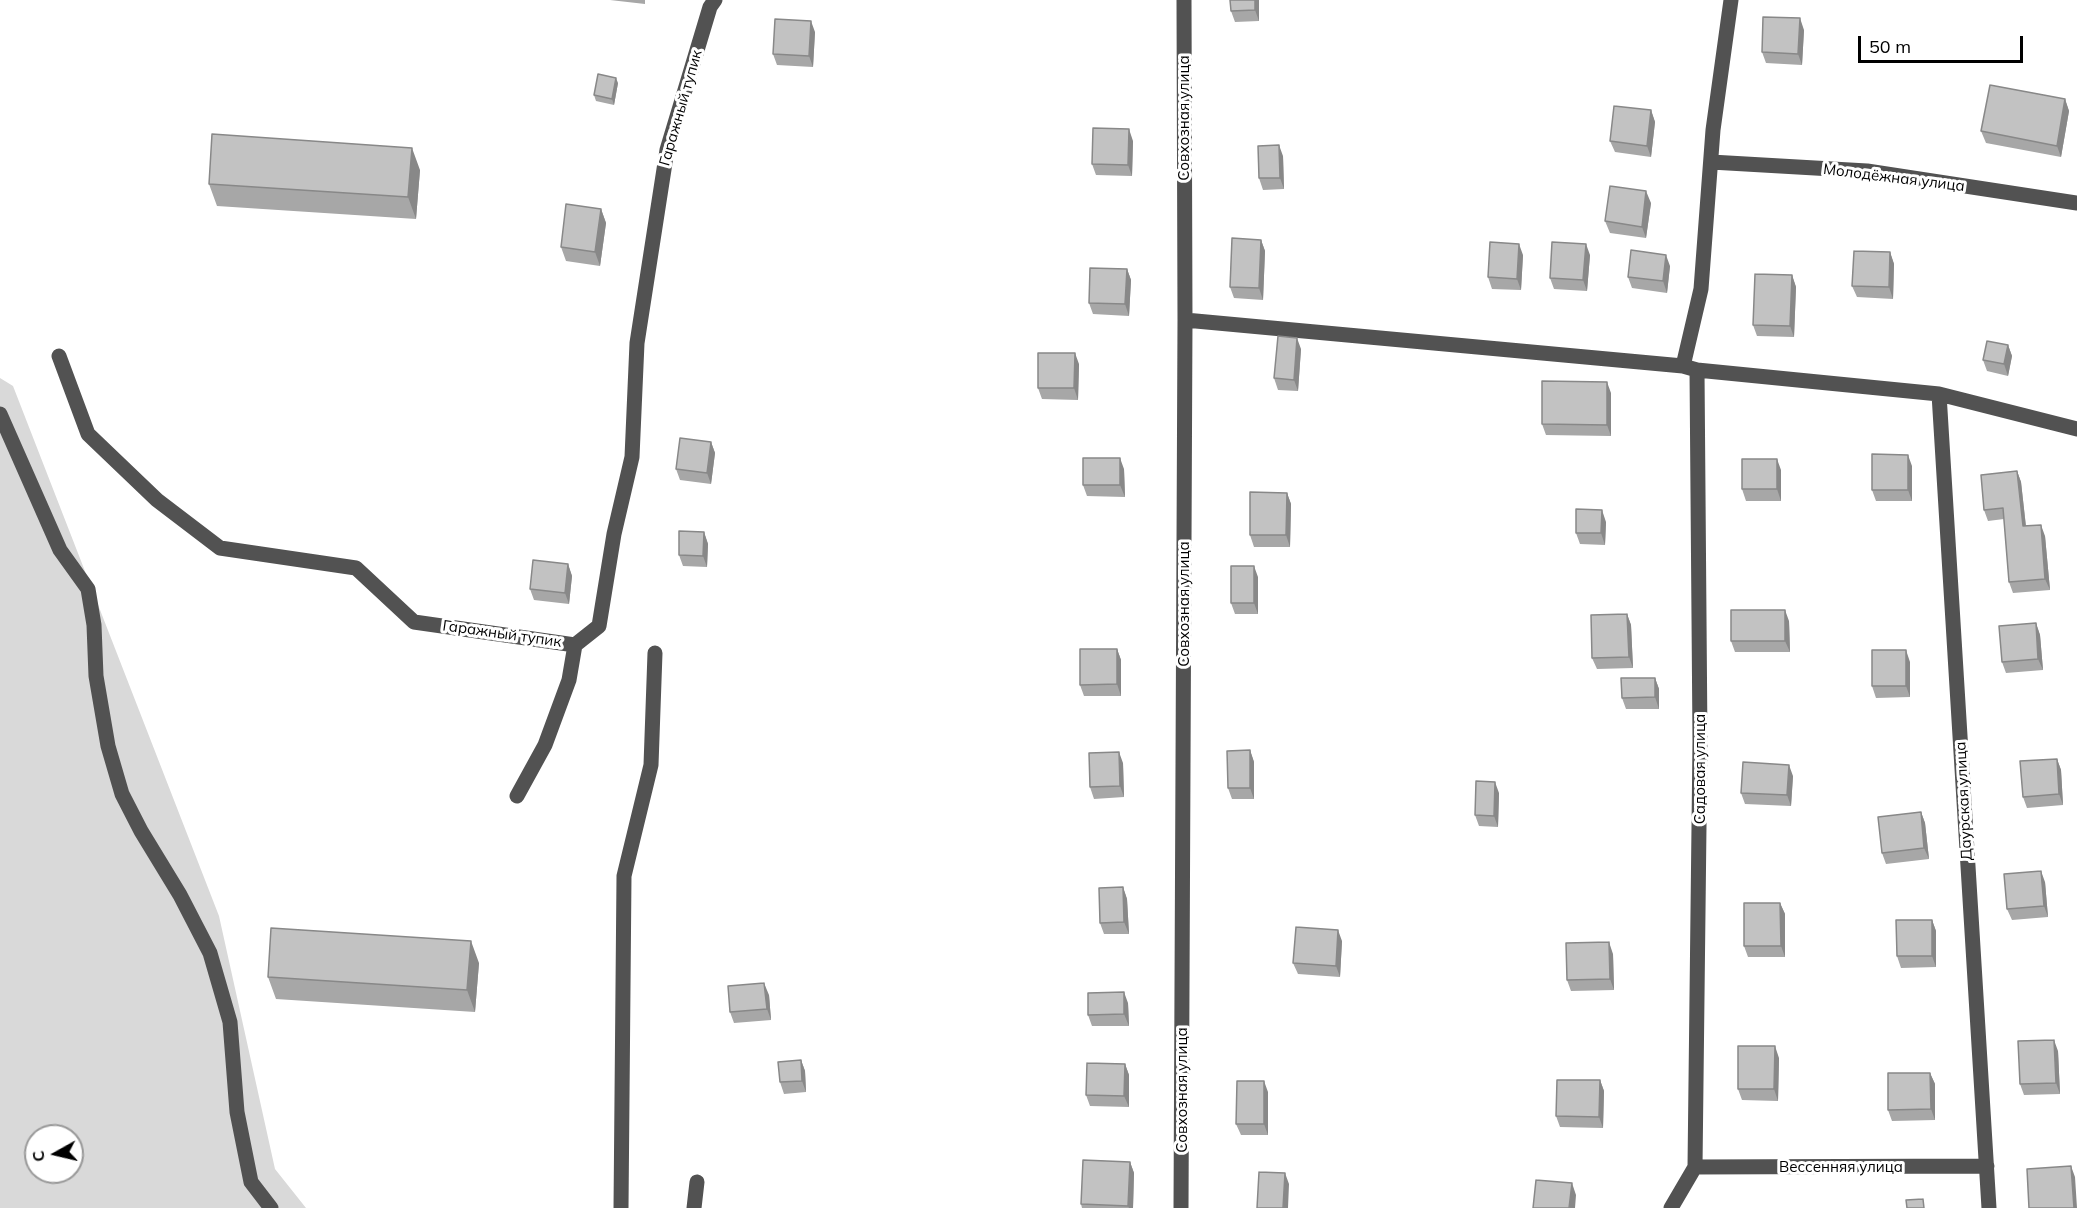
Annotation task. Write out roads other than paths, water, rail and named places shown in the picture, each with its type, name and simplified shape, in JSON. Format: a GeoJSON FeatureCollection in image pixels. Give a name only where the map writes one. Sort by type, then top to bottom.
{"type":"FeatureCollection","features":[{"type":"Feature","properties":{"kind":"street","name":"Гаражный тупик"},"geometry":{"type":"LineString","coordinates":[[59,356],[88,434],[157,500],[220,548],[356,568],[414,622],[575,645],[599,626],[614,534],[632,457],[637,343],[667,150],[715,0]]}},
{"type":"Feature","properties":{"kind":"street","name":"Совхозная улица"},"geometry":{"type":"LineString","coordinates":[[1181,1208],[1184,0]]}},
{"type":"Feature","properties":{"kind":"street","name":"Садовая улица"},"geometry":{"type":"LineString","coordinates":[[1695,1167],[1700,741],[1690,368],[1701,289],[1713,129],[1731,0]]}},
{"type":"Feature","properties":{"kind":"street","name":"Молодёжная улица"},"geometry":{"type":"LineString","coordinates":[[1711,162],[1867,171],[2077,203]]}},
{"type":"Feature","properties":{"kind":"street"},"geometry":{"type":"LineString","coordinates":[[1185,320],[1940,394],[2077,429]]}},
{"type":"Feature","properties":{"kind":"street","name":"Даурская улица"},"geometry":{"type":"LineString","coordinates":[[1940,394],[1989,1208]]}},
{"type":"Feature","properties":{"kind":"street"},"geometry":{"type":"LineString","coordinates":[[0,414],[60,550],[88,589],[94,625],[96,676],[108,746],[122,794],[210,952],[230,1022],[237,1112],[251,1182],[271,1208]]}},
{"type":"Feature","properties":{"kind":"street"},"geometry":{"type":"LineString","coordinates":[[517,796],[545,745],[569,680],[575,645]]}},
{"type":"Feature","properties":{"kind":"street"},"geometry":{"type":"LineString","coordinates":[[621,1208],[624,876],[651,765],[655,653]]}},
{"type":"Feature","properties":{"kind":"street","name":"Вессенняя улица"},"geometry":{"type":"LineString","coordinates":[[1695,1167],[1986,1166]]}},
{"type":"Feature","properties":{"kind":"street"},"geometry":{"type":"LineString","coordinates":[[1671,1208],[1695,1167]]}},
{"type":"Feature","properties":{"kind":"street"},"geometry":{"type":"LineString","coordinates":[[694,1208],[697,1182]]}}]}
